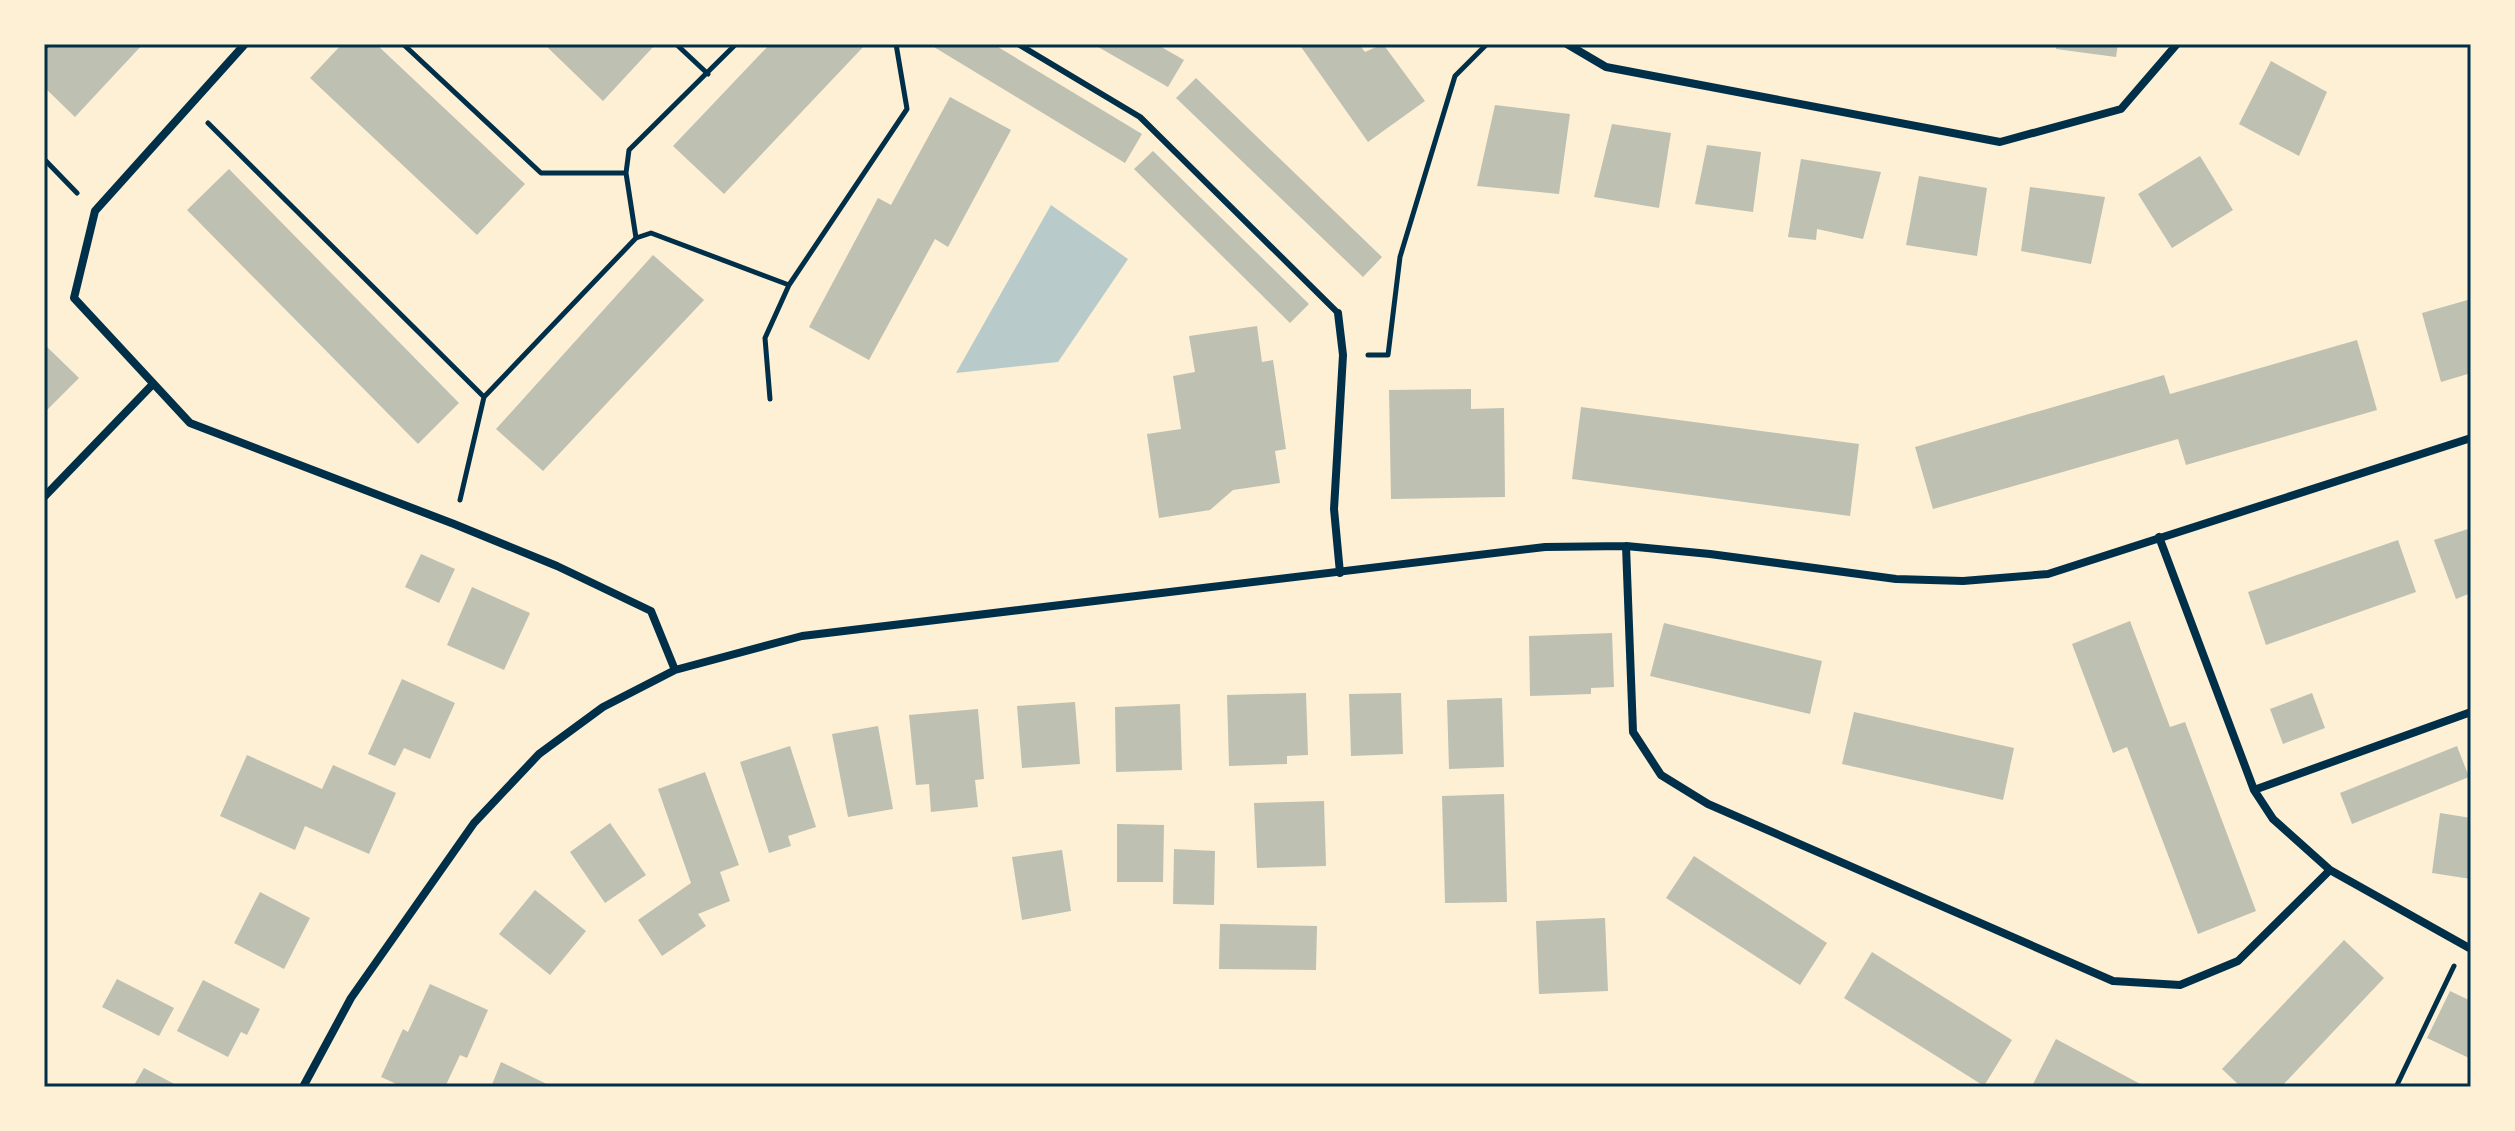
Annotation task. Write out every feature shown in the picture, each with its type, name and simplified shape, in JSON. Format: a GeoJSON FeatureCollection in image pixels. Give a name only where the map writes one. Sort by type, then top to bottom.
{"type":"FeatureCollection","features":[{"type":"Feature","properties":{"kind":"street"},"geometry":{"type":"LineString","coordinates":[[245,44],[95,211],[74,298],[190,423],[557,566],[651,611],[675,670]]}},
{"type":"Feature","properties":{"kind":"street"},"geometry":{"type":"LineString","coordinates":[[1567,44],[1606,67],[2000,142],[2121,109],[2177,44]]}},
{"type":"Feature","properties":{"kind":"street"},"geometry":{"type":"LineString","coordinates":[[1338,313],[1343,355],[1334,509],[1340,573]]}},
{"type":"Feature","properties":{"kind":"street"},"geometry":{"type":"LineString","coordinates":[[44,497],[152,385]]}},
{"type":"Feature","properties":{"kind":"street"},"geometry":{"type":"LineString","coordinates":[[303,1087],[351,998],[474,823],[539,754],[603,707],[675,670],[802,636],[1545,547],[1626,546],[1896,579],[1963,581],[2048,574],[2471,438]]}},
{"type":"Feature","properties":{"kind":"street"},"geometry":{"type":"LineString","coordinates":[[2159,537],[2254,790],[2273,819],[2330,870],[2467,948]]}},
{"type":"Feature","properties":{"kind":"street"},"geometry":{"type":"LineString","coordinates":[[1626,546],[1633,732],[1661,775],[1708,804],[2113,981],[2180,985],[2238,961],[2330,870]]}},
{"type":"Feature","properties":{"kind":"street"},"geometry":{"type":"LineString","coordinates":[[2254,790],[2471,712]]}},
{"type":"Feature","properties":{"kind":"lane"},"geometry":{"type":"LineString","coordinates":[[1018,44],[1140,117],[1338,313]]}},
{"type":"Feature","properties":{"kind":"path"},"geometry":{"type":"LineString","coordinates":[[403,44],[541,173],[626,173]]}},
{"type":"Feature","properties":{"kind":"path"},"geometry":{"type":"LineString","coordinates":[[676,44],[708,74]]}},
{"type":"Feature","properties":{"kind":"path"},"geometry":{"type":"LineString","coordinates":[[636,238],[626,173],[629,150],[736,44]]}},
{"type":"Feature","properties":{"kind":"path"},"geometry":{"type":"LineString","coordinates":[[770,399],[765,338],[789,285],[907,109],[896,44]]}},
{"type":"Feature","properties":{"kind":"path"},"geometry":{"type":"LineString","coordinates":[[1343,355],[1388,355],[1400,257],[1455,76],[1487,44]]}},
{"type":"Feature","properties":{"kind":"path"},"geometry":{"type":"LineString","coordinates":[[191,106],[484,397]]}},
{"type":"Feature","properties":{"kind":"path"},"geometry":{"type":"LineString","coordinates":[[44,159],[95,211]]}},
{"type":"Feature","properties":{"kind":"path"},"geometry":{"type":"LineString","coordinates":[[454,524],[484,397],[636,238],[651,233],[789,285]]}},
{"type":"Feature","properties":{"kind":"path"},"geometry":{"type":"LineString","coordinates":[[2396,1087],[2467,948]]}},
{"type":"Feature","properties":{"kind":"shaded area"},"geometry":{"type":"Polygon","coordinates":[[[1051,205],[1128,259],[1058,362],[956,373],[1051,205]]]}},
{"type":"Feature","properties":{"kind":"building"},"geometry":{"type":"Polygon","coordinates":[[[50,44],[143,44],[75,117],[44,87],[44,50],[50,44]]]}},
{"type":"Feature","properties":{"kind":"building"},"geometry":{"type":"Polygon","coordinates":[[[342,44],[376,44],[525,184],[477,235],[310,78],[342,44]]]}},
{"type":"Feature","properties":{"kind":"building"},"geometry":{"type":"Polygon","coordinates":[[[544,44],[652,44],[654,46],[603,101],[544,44]]]}},
{"type":"Feature","properties":{"kind":"building"},"geometry":{"type":"Polygon","coordinates":[[[770,44],[866,44],[724,194],[673,146],[770,44]]]}},
{"type":"Feature","properties":{"kind":"building"},"geometry":{"type":"Polygon","coordinates":[[[929,44],[993,44],[1142,134],[1125,163],[929,44]]]}},
{"type":"Feature","properties":{"kind":"building"},"geometry":{"type":"Polygon","coordinates":[[[1093,44],[1156,44],[1184,60],[1168,87],[1093,44]]]}},
{"type":"Feature","properties":{"kind":"building"},"geometry":{"type":"Polygon","coordinates":[[[1299,44],[1359,44],[1365,52],[1383,44],[1425,101],[1368,142],[1299,44]]]}},
{"type":"Feature","properties":{"kind":"building"},"geometry":{"type":"Polygon","coordinates":[[[2057,44],[2118,44],[2116,57],[2056,49],[2057,44]]]}},
{"type":"Feature","properties":{"kind":"building"},"geometry":{"type":"Polygon","coordinates":[[[2271,61],[2327,92],[2299,156],[2239,124],[2271,61]]]}},
{"type":"Feature","properties":{"kind":"building"},"geometry":{"type":"Polygon","coordinates":[[[1196,78],[1382,257],[1363,277],[1176,98],[1196,78]]]}},
{"type":"Feature","properties":{"kind":"building"},"geometry":{"type":"Polygon","coordinates":[[[950,97],[1011,130],[948,247],[935,239],[869,360],[809,327],[878,198],[891,205],[950,97]]]}},
{"type":"Feature","properties":{"kind":"building"},"geometry":{"type":"Polygon","coordinates":[[[1495,105],[1570,114],[1559,194],[1477,186],[1495,105]]]}},
{"type":"Feature","properties":{"kind":"building"},"geometry":{"type":"Polygon","coordinates":[[[1612,124],[1671,133],[1659,208],[1594,197],[1612,124]]]}},
{"type":"Feature","properties":{"kind":"building"},"geometry":{"type":"Polygon","coordinates":[[[1707,145],[1761,152],[1753,212],[1695,204],[1707,145]]]}},
{"type":"Feature","properties":{"kind":"building"},"geometry":{"type":"Polygon","coordinates":[[[1153,151],[1309,304],[1290,323],[1134,169],[1153,151]]]}},
{"type":"Feature","properties":{"kind":"building"},"geometry":{"type":"Polygon","coordinates":[[[2200,156],[2233,210],[2172,248],[2138,194],[2200,156]]]}},
{"type":"Feature","properties":{"kind":"building"},"geometry":{"type":"Polygon","coordinates":[[[1801,159],[1881,172],[1863,239],[1817,229],[1816,240],[1788,237],[1801,159]]]}},
{"type":"Feature","properties":{"kind":"building"},"geometry":{"type":"Polygon","coordinates":[[[229,169],[459,403],[418,444],[187,210],[229,169]]]}},
{"type":"Feature","properties":{"kind":"building"},"geometry":{"type":"Polygon","coordinates":[[[1919,176],[1987,188],[1977,256],[1906,245],[1919,176]]]}},
{"type":"Feature","properties":{"kind":"building"},"geometry":{"type":"Polygon","coordinates":[[[2030,187],[2105,197],[2091,264],[2021,251],[2030,187]]]}},
{"type":"Feature","properties":{"kind":"building"},"geometry":{"type":"Polygon","coordinates":[[[653,255],[704,300],[543,471],[496,429],[653,255]]]}},
{"type":"Feature","properties":{"kind":"building"},"geometry":{"type":"Polygon","coordinates":[[[2471,299],[2471,373],[2441,382],[2422,313],[2471,299]]]}},
{"type":"Feature","properties":{"kind":"building"},"geometry":{"type":"Polygon","coordinates":[[[1257,326],[1262,362],[1273,360],[1286,449],[1275,451],[1280,483],[1233,490],[1210,510],[1159,518],[1147,434],[1181,429],[1173,376],[1195,372],[1189,336],[1257,326]]]}},
{"type":"Feature","properties":{"kind":"building"},"geometry":{"type":"Polygon","coordinates":[[[2357,340],[2377,410],[2186,465],[2178,439],[1933,509],[1915,447],[2164,375],[2170,394],[2357,340]]]}},
{"type":"Feature","properties":{"kind":"building"},"geometry":{"type":"Polygon","coordinates":[[[44,344],[79,378],[44,413],[44,344]]]}},
{"type":"Feature","properties":{"kind":"building"},"geometry":{"type":"Polygon","coordinates":[[[1471,389],[1471,409],[1504,408],[1505,497],[1391,499],[1389,390],[1471,389]]]}},
{"type":"Feature","properties":{"kind":"building"},"geometry":{"type":"Polygon","coordinates":[[[1581,407],[1859,444],[1850,516],[1572,479],[1581,407]]]}},
{"type":"Feature","properties":{"kind":"building"},"geometry":{"type":"Polygon","coordinates":[[[2471,528],[2471,593],[2456,599],[2434,540],[2471,528]]]}},
{"type":"Feature","properties":{"kind":"building"},"geometry":{"type":"Polygon","coordinates":[[[2398,540],[2416,592],[2266,645],[2248,592],[2398,540]]]}},
{"type":"Feature","properties":{"kind":"building"},"geometry":{"type":"Polygon","coordinates":[[[421,554],[455,569],[439,603],[405,587],[421,554]]]}},
{"type":"Feature","properties":{"kind":"building"},"geometry":{"type":"Polygon","coordinates":[[[472,587],[530,613],[504,670],[447,645],[472,587]]]}},
{"type":"Feature","properties":{"kind":"building"},"geometry":{"type":"Polygon","coordinates":[[[2130,621],[2170,727],[2185,722],[2256,911],[2198,934],[2127,747],[2113,753],[2072,644],[2130,621]]]}},
{"type":"Feature","properties":{"kind":"building"},"geometry":{"type":"Polygon","coordinates":[[[1664,623],[1822,661],[1810,714],[1650,676],[1664,623]]]}},
{"type":"Feature","properties":{"kind":"building"},"geometry":{"type":"Polygon","coordinates":[[[1612,633],[1614,687],[1591,688],[1591,694],[1530,696],[1529,636],[1612,633]]]}},
{"type":"Feature","properties":{"kind":"building"},"geometry":{"type":"Polygon","coordinates":[[[402,679],[455,703],[430,759],[404,748],[395,766],[368,754],[402,679]]]}},
{"type":"Feature","properties":{"kind":"building"},"geometry":{"type":"Polygon","coordinates":[[[1306,693],[1308,755],[1287,756],[1287,764],[1229,766],[1227,695],[1306,693]]]}},
{"type":"Feature","properties":{"kind":"building"},"geometry":{"type":"Polygon","coordinates":[[[1401,693],[1403,754],[1351,756],[1349,694],[1401,693]]]}},
{"type":"Feature","properties":{"kind":"building"},"geometry":{"type":"Polygon","coordinates":[[[2312,693],[2325,728],[2283,744],[2270,709],[2312,693]]]}},
{"type":"Feature","properties":{"kind":"building"},"geometry":{"type":"Polygon","coordinates":[[[1502,698],[1504,767],[1449,769],[1447,700],[1502,698]]]}},
{"type":"Feature","properties":{"kind":"building"},"geometry":{"type":"Polygon","coordinates":[[[1075,702],[1080,764],[1022,768],[1017,706],[1075,702]]]}},
{"type":"Feature","properties":{"kind":"building"},"geometry":{"type":"Polygon","coordinates":[[[1180,704],[1182,770],[1116,772],[1115,707],[1180,704]]]}},
{"type":"Feature","properties":{"kind":"building"},"geometry":{"type":"Polygon","coordinates":[[[978,709],[984,779],[975,780],[978,807],[931,812],[929,784],[916,785],[909,715],[978,709]]]}},
{"type":"Feature","properties":{"kind":"building"},"geometry":{"type":"Polygon","coordinates":[[[1854,712],[2014,748],[2003,800],[1842,764],[1854,712]]]}},
{"type":"Feature","properties":{"kind":"building"},"geometry":{"type":"Polygon","coordinates":[[[878,726],[893,809],[848,817],[832,734],[878,726]]]}},
{"type":"Feature","properties":{"kind":"building"},"geometry":{"type":"Polygon","coordinates":[[[790,746],[816,827],[788,836],[791,846],[769,853],[740,762],[790,746]]]}},
{"type":"Feature","properties":{"kind":"building"},"geometry":{"type":"Polygon","coordinates":[[[2457,746],[2469,777],[2352,824],[2340,793],[2457,746]]]}},
{"type":"Feature","properties":{"kind":"building"},"geometry":{"type":"Polygon","coordinates":[[[247,755],[322,789],[333,765],[396,793],[369,854],[305,826],[295,850],[220,816],[247,755]]]}},
{"type":"Feature","properties":{"kind":"building"},"geometry":{"type":"Polygon","coordinates":[[[705,772],[739,865],[720,872],[730,901],[698,914],[706,926],[662,956],[638,920],[691,883],[658,789],[705,772]]]}},
{"type":"Feature","properties":{"kind":"building"},"geometry":{"type":"Polygon","coordinates":[[[1504,794],[1507,902],[1445,903],[1442,796],[1504,794]]]}},
{"type":"Feature","properties":{"kind":"building"},"geometry":{"type":"Polygon","coordinates":[[[1324,801],[1326,866],[1257,868],[1254,803],[1324,801]]]}},
{"type":"Feature","properties":{"kind":"building"},"geometry":{"type":"Polygon","coordinates":[[[2440,813],[2471,818],[2471,879],[2432,873],[2440,813]]]}},
{"type":"Feature","properties":{"kind":"building"},"geometry":{"type":"Polygon","coordinates":[[[610,823],[646,875],[605,903],[570,852],[610,823]]]}},
{"type":"Feature","properties":{"kind":"building"},"geometry":{"type":"Polygon","coordinates":[[[1117,824],[1164,825],[1163,882],[1117,882],[1117,824]]]}},
{"type":"Feature","properties":{"kind":"building"},"geometry":{"type":"Polygon","coordinates":[[[1174,849],[1215,851],[1214,905],[1173,904],[1174,849]]]}},
{"type":"Feature","properties":{"kind":"building"},"geometry":{"type":"Polygon","coordinates":[[[1062,850],[1071,911],[1022,920],[1012,857],[1062,850]]]}},
{"type":"Feature","properties":{"kind":"building"},"geometry":{"type":"Polygon","coordinates":[[[1694,856],[1827,943],[1800,985],[1666,898],[1694,856]]]}},
{"type":"Feature","properties":{"kind":"building"},"geometry":{"type":"Polygon","coordinates":[[[535,890],[586,931],[550,975],[499,934],[535,890]]]}},
{"type":"Feature","properties":{"kind":"building"},"geometry":{"type":"Polygon","coordinates":[[[260,892],[310,918],[284,969],[234,943],[260,892]]]}},
{"type":"Feature","properties":{"kind":"building"},"geometry":{"type":"Polygon","coordinates":[[[1605,918],[1608,991],[1539,994],[1536,921],[1605,918]]]}},
{"type":"Feature","properties":{"kind":"building"},"geometry":{"type":"Polygon","coordinates":[[[1220,924],[1317,926],[1316,970],[1219,969],[1220,924]]]}},
{"type":"Feature","properties":{"kind":"building"},"geometry":{"type":"Polygon","coordinates":[[[2344,940],[2384,978],[2281,1087],[2241,1087],[2222,1069],[2344,940]]]}},
{"type":"Feature","properties":{"kind":"building"},"geometry":{"type":"Polygon","coordinates":[[[1872,952],[2012,1040],[1984,1086],[1844,998],[1872,952]]]}},
{"type":"Feature","properties":{"kind":"building"},"geometry":{"type":"Polygon","coordinates":[[[117,979],[174,1008],[159,1036],[102,1007],[117,979]]]}},
{"type":"Feature","properties":{"kind":"building"},"geometry":{"type":"Polygon","coordinates":[[[203,980],[260,1009],[247,1035],[241,1032],[228,1057],[177,1031],[203,980]]]}},
{"type":"Feature","properties":{"kind":"building"},"geometry":{"type":"Polygon","coordinates":[[[430,984],[488,1010],[467,1058],[460,1055],[445,1087],[403,1087],[381,1077],[403,1029],[408,1032],[430,984]]]}},
{"type":"Feature","properties":{"kind":"building"},"geometry":{"type":"Polygon","coordinates":[[[2450,991],[2471,1001],[2471,1059],[2427,1038],[2450,991]]]}},
{"type":"Feature","properties":{"kind":"building"},"geometry":{"type":"Polygon","coordinates":[[[2056,1039],[2146,1087],[2038,1087],[2033,1084],[2056,1039]]]}},
{"type":"Feature","properties":{"kind":"building"},"geometry":{"type":"Polygon","coordinates":[[[501,1062],[553,1087],[491,1087],[501,1062]]]}},
{"type":"Feature","properties":{"kind":"building"},"geometry":{"type":"Polygon","coordinates":[[[144,1068],[180,1087],[133,1087],[144,1068]]]}}]}
